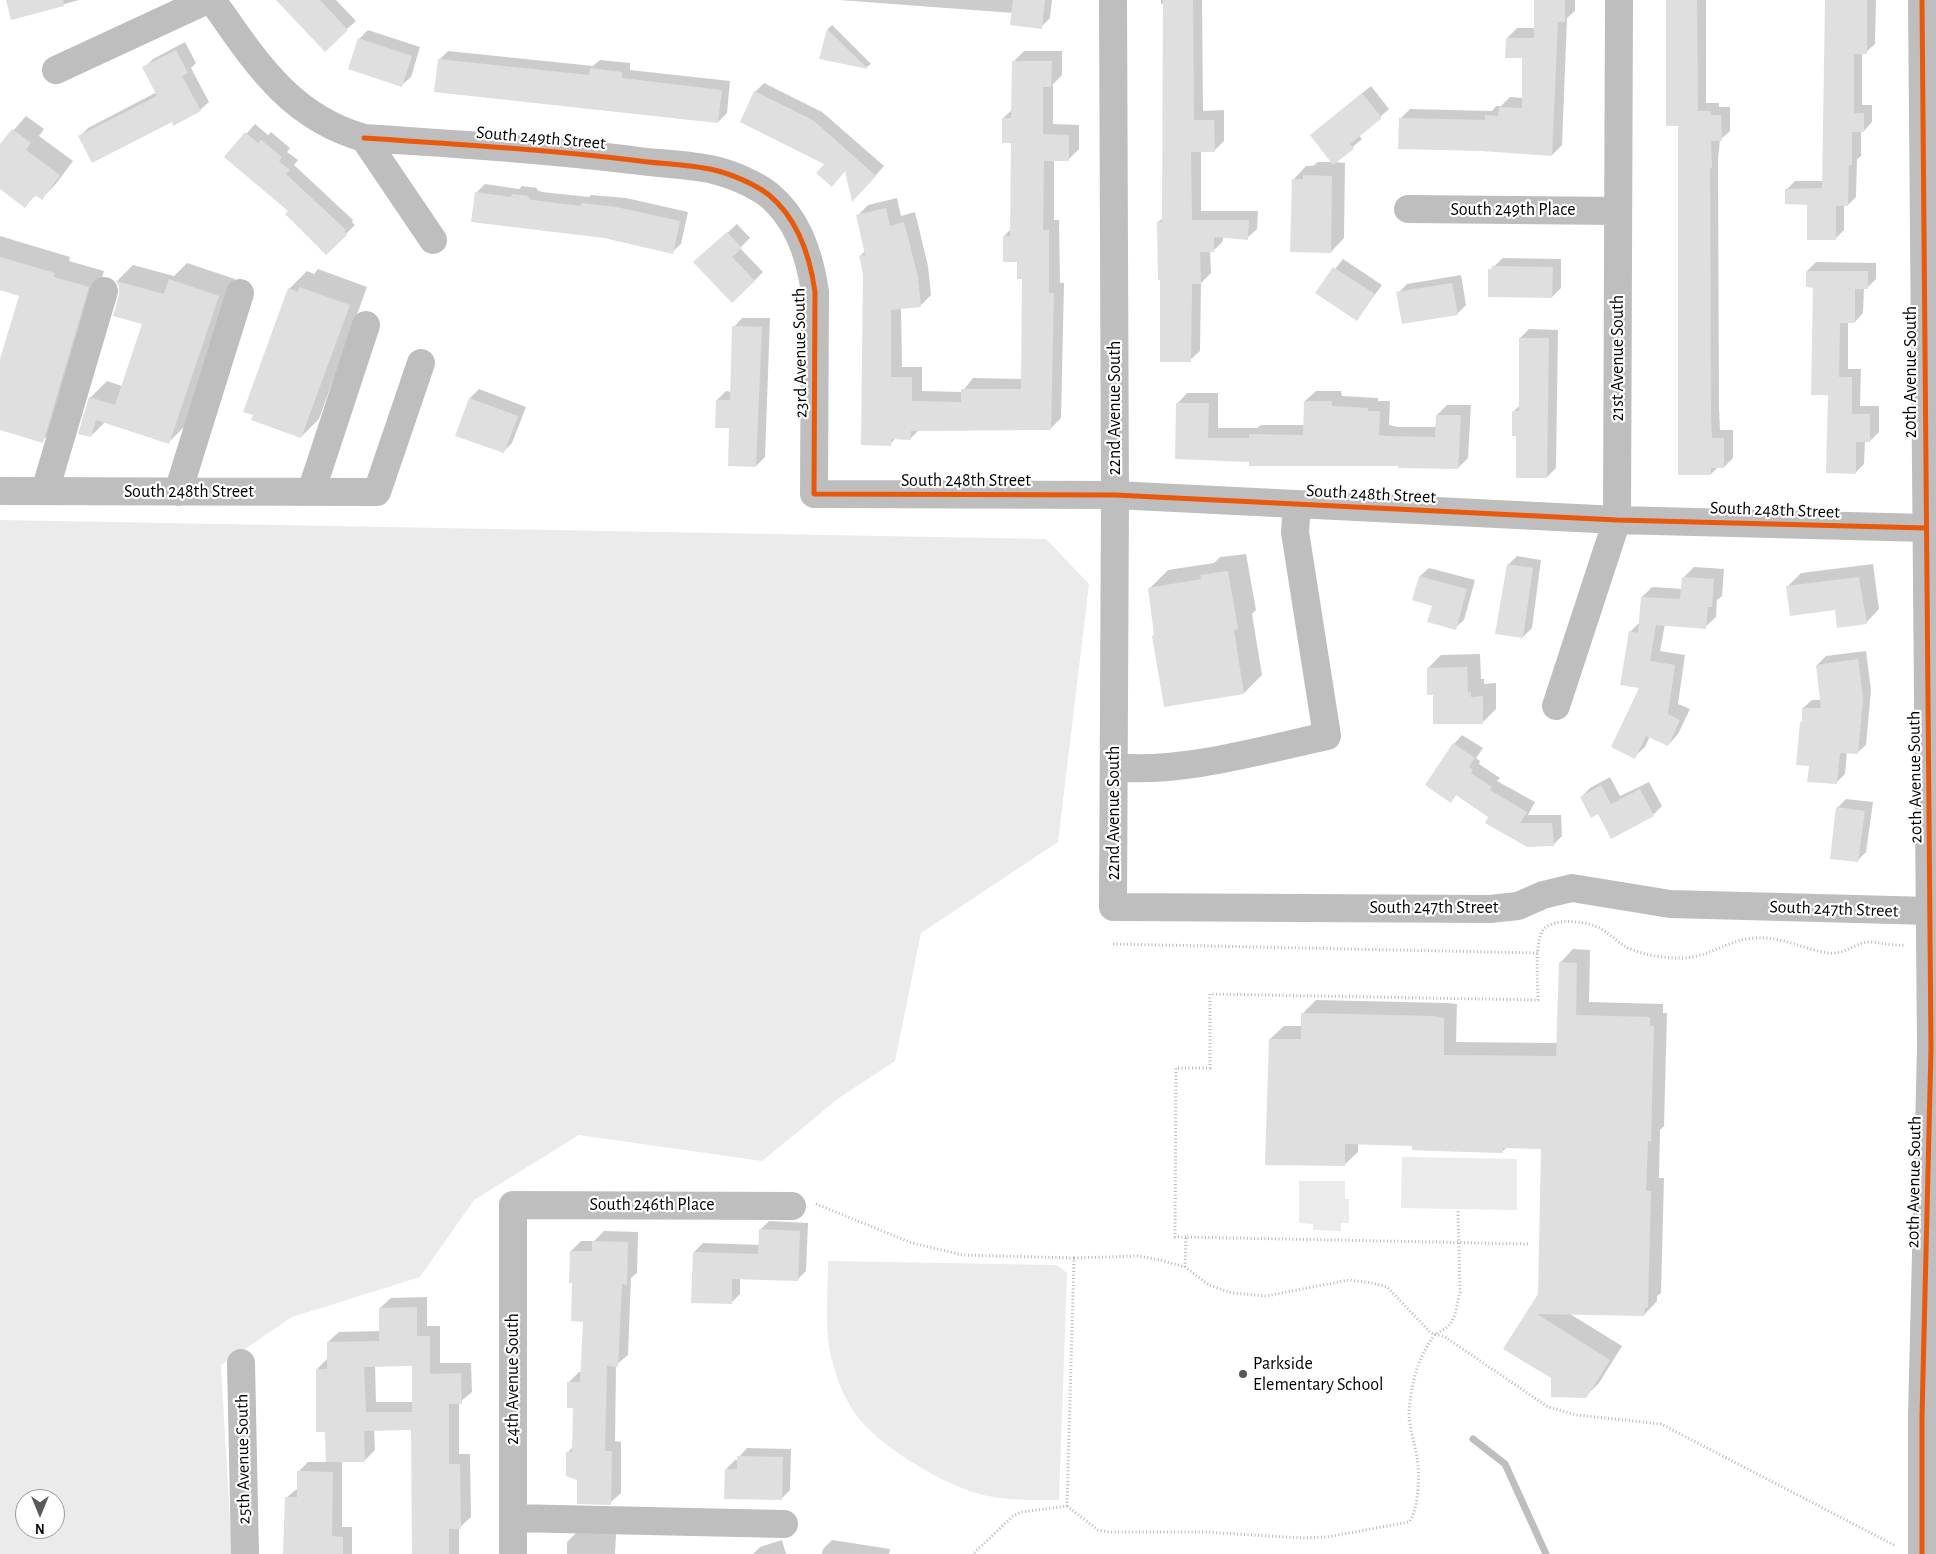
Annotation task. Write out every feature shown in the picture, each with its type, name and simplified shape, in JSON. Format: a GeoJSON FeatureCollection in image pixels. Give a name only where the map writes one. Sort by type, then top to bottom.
{"type":"FeatureCollection","features":[{"type":"Feature","properties":{"kind":"street"},"geometry":{"type":"LineString","coordinates":[[56,70],[206,0]]}},
{"type":"Feature","properties":{"kind":"street","name":"South 249th Street"},"geometry":{"type":"LineString","coordinates":[[212,0],[265,75],[296,104],[316,119],[342,131],[364,138],[584,154],[714,170],[747,183],[768,195],[789,217]]}},
{"type":"Feature","properties":{"kind":"street","name":"22nd Avenue South"},"geometry":{"type":"LineString","coordinates":[[1113,0],[1116,495],[1113,907]]}},
{"type":"Feature","properties":{"kind":"street","name":"21st Avenue South"},"geometry":{"type":"LineString","coordinates":[[1556,706],[1617,520],[1620,0]]}},
{"type":"Feature","properties":{"kind":"street","name":"20th Avenue South"},"geometry":{"type":"LineString","coordinates":[[1912,1552],[1929,1416],[1933,1048],[1930,942],[1922,0]]}},
{"type":"Feature","properties":{"kind":"street"},"geometry":{"type":"LineString","coordinates":[[364,138],[433,240]]}},
{"type":"Feature","properties":{"kind":"street","name":"South 249th Place"},"geometry":{"type":"LineString","coordinates":[[1408,209],[1618,211]]}},
{"type":"Feature","properties":{"kind":"street","name":"23rd Avenue South"},"geometry":{"type":"LineString","coordinates":[[789,217],[802,240],[811,264],[815,292],[814,494]]}},
{"type":"Feature","properties":{"kind":"street"},"geometry":{"type":"LineString","coordinates":[[45,491],[104,291]]}},
{"type":"Feature","properties":{"kind":"street"},"geometry":{"type":"LineString","coordinates":[[178,492],[240,293]]}},
{"type":"Feature","properties":{"kind":"street"},"geometry":{"type":"LineString","coordinates":[[311,492],[366,325]]}},
{"type":"Feature","properties":{"kind":"street","name":"South 248th Street"},"geometry":{"type":"LineString","coordinates":[[0,491],[377,492],[421,363]]}},
{"type":"Feature","properties":{"kind":"street","name":"South 248th Street"},"geometry":{"type":"LineString","coordinates":[[814,494],[1116,495],[1617,520],[1926,528]]}},
{"type":"Feature","properties":{"kind":"street"},"geometry":{"type":"LineString","coordinates":[[1114,767],[1138,769],[1214,760],[1327,736],[1296,532],[1297,504]]}},
{"type":"Feature","properties":{"kind":"street","name":"South 247th Street"},"geometry":{"type":"LineString","coordinates":[[1113,907],[1490,909],[1518,906],[1544,895],[1572,888],[1670,904],[1930,911]]}},
{"type":"Feature","properties":{"kind":"street","name":"South 246th Place"},"geometry":{"type":"LineString","coordinates":[[512,1205],[799,1203]]}},
{"type":"Feature","properties":{"kind":"street","name":"24th Avenue South"},"geometry":{"type":"LineString","coordinates":[[512,1205],[513,1554]]}},
{"type":"Feature","properties":{"kind":"street","name":"25th Avenue South"},"geometry":{"type":"LineString","coordinates":[[241,1363],[245,1554]]}},
{"type":"Feature","properties":{"kind":"street"},"geometry":{"type":"LineString","coordinates":[[513,1518],[784,1524]]}},
{"type":"Feature","properties":{"kind":"path"},"geometry":{"type":"LineString","coordinates":[[1529,1244],[1175,1237],[1176,1068],[1210,1068],[1210,994],[1538,1000],[1538,940],[1543,930],[1554,924],[1565,922],[1580,922],[1596,926],[1628,948],[1657,956],[1696,956],[1727,943],[1754,938],[1782,939],[1827,953],[1841,953],[1870,942],[1891,946],[1930,942]]}},
{"type":"Feature","properties":{"kind":"path"},"geometry":{"type":"LineString","coordinates":[[1113,944],[1538,953]]}},
{"type":"Feature","properties":{"kind":"path"},"geometry":{"type":"LineString","coordinates":[[799,1203],[912,1243],[962,1255],[1074,1258],[1138,1256],[1185,1266],[1209,1285],[1232,1293],[1266,1296],[1349,1280],[1387,1287],[1418,1321],[1435,1334],[1445,1337],[1548,1407],[1577,1416],[1661,1424],[1912,1552]]}},
{"type":"Feature","properties":{"kind":"path"},"geometry":{"type":"LineString","coordinates":[[973,1554],[1013,1516],[1022,1512],[1067,1506],[1098,1530],[1110,1532],[1206,1532],[1300,1538],[1326,1537],[1409,1522],[1416,1508],[1418,1461],[1409,1414],[1416,1371],[1423,1352],[1435,1334],[1447,1328],[1453,1318],[1457,1305],[1460,1292],[1458,1209]]}},
{"type":"Feature","properties":{"kind":"path"},"geometry":{"type":"LineString","coordinates":[[1185,1266],[1186,1237]]}},
{"type":"Feature","properties":{"kind":"path"},"geometry":{"type":"LineString","coordinates":[[1067,1506],[1074,1258]]}},
{"type":"Feature","properties":{"kind":"shaded area"},"geometry":{"type":"Polygon","coordinates":[[[0,520],[1046,539],[1089,584],[1058,842],[921,933],[895,1061],[839,1098],[762,1161],[579,1135],[474,1200],[420,1277],[292,1317],[221,1365],[232,1554],[0,1554],[0,520]]]}},
{"type":"Feature","properties":{"kind":"shaded area"},"geometry":{"type":"Polygon","coordinates":[[[1402,1157],[1517,1159],[1517,1210],[1401,1208],[1402,1157]]]}},
{"type":"Feature","properties":{"kind":"shaded area"},"geometry":{"type":"Polygon","coordinates":[[[1299,1181],[1345,1181],[1345,1199],[1349,1199],[1349,1223],[1341,1223],[1341,1231],[1313,1230],[1313,1224],[1299,1223],[1299,1181]]]}},
{"type":"Feature","properties":{"kind":"shaded area"},"geometry":{"type":"Polygon","coordinates":[[[828,1261],[1057,1265],[1067,1273],[1059,1500],[1017,1500],[986,1496],[962,1488],[914,1464],[884,1443],[861,1421],[841,1388],[828,1341],[828,1261]]]}},
{"type":"Feature","properties":{"kind":"building"},"geometry":{"type":"Polygon","coordinates":[[[6,0],[63,0],[64,6],[11,20],[6,0]]]}},
{"type":"Feature","properties":{"kind":"building"},"geometry":{"type":"Polygon","coordinates":[[[276,0],[320,0],[348,30],[325,52],[276,0]]]}},
{"type":"Feature","properties":{"kind":"building"},"geometry":{"type":"Polygon","coordinates":[[[1013,0],[1045,0],[1042,29],[1010,25],[1013,0]]]}},
{"type":"Feature","properties":{"kind":"building"},"geometry":{"type":"Polygon","coordinates":[[[1163,0],[1193,0],[1194,120],[1214,120],[1215,152],[1191,152],[1192,220],[1249,220],[1248,240],[1214,237],[1214,252],[1200,252],[1201,284],[1192,284],[1191,362],[1160,362],[1160,280],[1158,280],[1157,222],[1162,222],[1163,0]]]}},
{"type":"Feature","properties":{"kind":"building"},"geometry":{"type":"Polygon","coordinates":[[[1534,0],[1565,0],[1565,22],[1558,22],[1552,156],[1481,151],[1398,149],[1399,118],[1485,120],[1485,115],[1498,116],[1499,107],[1522,108],[1522,58],[1505,58],[1506,38],[1534,38],[1534,0]]]}},
{"type":"Feature","properties":{"kind":"building"},"geometry":{"type":"Polygon","coordinates":[[[1666,0],[1697,0],[1698,111],[1711,111],[1711,115],[1721,115],[1722,141],[1711,141],[1712,168],[1710,168],[1711,418],[1712,438],[1724,438],[1724,468],[1711,468],[1711,475],[1678,475],[1678,126],[1666,126],[1666,0]]]}},
{"type":"Feature","properties":{"kind":"building"},"geometry":{"type":"Polygon","coordinates":[[[1825,0],[1867,0],[1867,54],[1854,54],[1854,113],[1864,113],[1864,132],[1852,132],[1852,165],[1849,165],[1848,206],[1836,206],[1836,240],[1807,240],[1807,205],[1785,204],[1785,189],[1822,188],[1825,0]]]}},
{"type":"Feature","properties":{"kind":"building"},"geometry":{"type":"Polygon","coordinates":[[[827,29],[868,69],[819,59],[827,29]]]}},
{"type":"Feature","properties":{"kind":"building"},"geometry":{"type":"Polygon","coordinates":[[[358,38],[412,56],[402,87],[348,69],[358,38]]]}},
{"type":"Feature","properties":{"kind":"building"},"geometry":{"type":"Polygon","coordinates":[[[176,50],[188,73],[182,76],[201,111],[173,126],[172,122],[92,163],[78,136],[157,96],[142,67],[176,50]]]}},
{"type":"Feature","properties":{"kind":"building"},"geometry":{"type":"Polygon","coordinates":[[[438,59],[589,75],[590,68],[622,72],[622,78],[722,90],[718,123],[434,92],[438,59]]]}},
{"type":"Feature","properties":{"kind":"building"},"geometry":{"type":"Polygon","coordinates":[[[1012,61],[1052,61],[1051,87],[1043,87],[1043,134],[1069,135],[1069,161],[1044,161],[1043,230],[1049,230],[1049,293],[1054,293],[1051,430],[911,431],[911,440],[891,439],[891,446],[861,445],[863,273],[859,256],[865,255],[856,215],[886,208],[890,226],[904,222],[918,277],[921,307],[891,310],[891,377],[912,377],[912,401],[961,402],[961,389],[1021,389],[1022,279],[1017,279],[1017,262],[1003,262],[1003,236],[1010,236],[1011,143],[1002,143],[1002,118],[1011,118],[1012,61]]]}},
{"type":"Feature","properties":{"kind":"building"},"geometry":{"type":"Polygon","coordinates":[[[754,91],[813,120],[876,176],[852,202],[845,171],[832,187],[816,173],[824,164],[740,122],[754,91]]]}},
{"type":"Feature","properties":{"kind":"building"},"geometry":{"type":"Polygon","coordinates":[[[1362,93],[1382,118],[1350,144],[1354,149],[1333,165],[1310,135],[1362,93]]]}},
{"type":"Feature","properties":{"kind":"building"},"geometry":{"type":"Polygon","coordinates":[[[12,129],[31,143],[26,150],[60,175],[42,200],[35,195],[25,208],[0,189],[0,144],[12,129]]]}},
{"type":"Feature","properties":{"kind":"building"},"geometry":{"type":"Polygon","coordinates":[[[245,132],[258,143],[261,140],[282,157],[279,161],[290,170],[286,174],[346,230],[344,231],[347,235],[326,255],[285,214],[288,211],[224,157],[245,132]]]}},
{"type":"Feature","properties":{"kind":"building"},"geometry":{"type":"Polygon","coordinates":[[[1303,175],[1332,176],[1331,253],[1290,252],[1292,179],[1303,179],[1303,175]]]}},
{"type":"Feature","properties":{"kind":"building"},"geometry":{"type":"Polygon","coordinates":[[[475,192],[511,197],[512,194],[529,196],[529,199],[533,200],[581,206],[581,203],[616,207],[680,221],[673,254],[604,238],[471,222],[475,192]]]}},
{"type":"Feature","properties":{"kind":"building"},"geometry":{"type":"Polygon","coordinates":[[[727,232],[742,248],[732,257],[755,281],[732,303],[693,262],[727,232]]]}},
{"type":"Feature","properties":{"kind":"building"},"geometry":{"type":"Polygon","coordinates":[[[0,257],[55,273],[54,277],[89,287],[43,443],[0,430],[0,359],[19,296],[0,290],[0,257]]]}},
{"type":"Feature","properties":{"kind":"building"},"geometry":{"type":"Polygon","coordinates":[[[1492,266],[1553,267],[1552,298],[1488,297],[1488,269],[1492,269],[1492,266]]]}},
{"type":"Feature","properties":{"kind":"building"},"geometry":{"type":"Polygon","coordinates":[[[1333,267],[1375,294],[1357,321],[1315,293],[1333,267]]]}},
{"type":"Feature","properties":{"kind":"building"},"geometry":{"type":"Polygon","coordinates":[[[1806,271],[1868,271],[1868,289],[1855,289],[1855,323],[1840,323],[1839,377],[1852,377],[1852,414],[1870,414],[1870,442],[1856,442],[1856,474],[1826,473],[1828,395],[1811,395],[1813,288],[1806,287],[1806,271]]]}},
{"type":"Feature","properties":{"kind":"building"},"geometry":{"type":"Polygon","coordinates":[[[169,279],[219,296],[169,444],[96,420],[91,437],[78,434],[89,397],[115,405],[142,324],[113,316],[119,295],[119,287],[116,281],[164,294],[169,279]]]}},
{"type":"Feature","properties":{"kind":"building"},"geometry":{"type":"Polygon","coordinates":[[[1452,283],[1458,315],[1402,324],[1396,292],[1452,283]]]}},
{"type":"Feature","properties":{"kind":"building"},"geometry":{"type":"Polygon","coordinates":[[[299,287],[350,305],[301,438],[251,420],[253,415],[243,412],[288,288],[298,292],[299,287]]]}},
{"type":"Feature","properties":{"kind":"building"},"geometry":{"type":"Polygon","coordinates":[[[732,326],[762,327],[756,467],[728,466],[729,428],[715,428],[716,400],[730,400],[732,326]]]}},
{"type":"Feature","properties":{"kind":"building"},"geometry":{"type":"Polygon","coordinates":[[[1519,338],[1549,338],[1547,478],[1516,478],[1516,436],[1512,436],[1512,411],[1519,411],[1519,338]]]}},
{"type":"Feature","properties":{"kind":"building"},"geometry":{"type":"Polygon","coordinates":[[[469,398],[518,416],[504,453],[455,436],[469,398]]]}},
{"type":"Feature","properties":{"kind":"building"},"geometry":{"type":"Polygon","coordinates":[[[1304,401],[1332,401],[1332,406],[1368,408],[1368,411],[1380,411],[1379,435],[1387,436],[1435,437],[1436,415],[1461,415],[1458,469],[1398,468],[1398,466],[1249,466],[1249,462],[1175,459],[1176,403],[1209,403],[1208,438],[1249,438],[1249,434],[1303,435],[1304,401]]]}},
{"type":"Feature","properties":{"kind":"building"},"geometry":{"type":"Polygon","coordinates":[[[1507,564],[1533,568],[1523,638],[1495,634],[1507,564]]]}},
{"type":"Feature","properties":{"kind":"building"},"geometry":{"type":"Polygon","coordinates":[[[1228,571],[1238,629],[1234,630],[1244,694],[1164,707],[1152,636],[1154,635],[1148,588],[1201,579],[1200,575],[1228,571]]]}},
{"type":"Feature","properties":{"kind":"building"},"geometry":{"type":"Polygon","coordinates":[[[1419,576],[1467,589],[1456,630],[1427,622],[1432,606],[1412,600],[1419,576]]]}},
{"type":"Feature","properties":{"kind":"building"},"geometry":{"type":"Polygon","coordinates":[[[1682,577],[1714,579],[1712,607],[1708,607],[1706,629],[1656,625],[1650,661],[1675,665],[1668,714],[1680,720],[1668,746],[1646,736],[1635,759],[1611,747],[1639,688],[1620,685],[1629,631],[1638,633],[1641,597],[1680,599],[1682,577]]]}},
{"type":"Feature","properties":{"kind":"building"},"geometry":{"type":"Polygon","coordinates":[[[1859,577],[1867,624],[1837,628],[1835,610],[1790,616],[1786,586],[1859,577]]]}},
{"type":"Feature","properties":{"kind":"building"},"geometry":{"type":"Polygon","coordinates":[[[1858,659],[1863,699],[1858,754],[1840,753],[1837,784],[1807,782],[1809,766],[1796,765],[1802,708],[1821,708],[1816,665],[1858,659]]]}},
{"type":"Feature","properties":{"kind":"building"},"geometry":{"type":"Polygon","coordinates":[[[1467,667],[1468,692],[1471,692],[1471,697],[1483,696],[1483,724],[1433,724],[1433,695],[1427,695],[1427,668],[1467,667]]]}},
{"type":"Feature","properties":{"kind":"building"},"geometry":{"type":"Polygon","coordinates":[[[1453,743],[1475,758],[1469,767],[1473,770],[1471,773],[1492,787],[1490,790],[1527,812],[1520,823],[1552,823],[1554,846],[1527,847],[1485,823],[1488,817],[1456,795],[1451,803],[1425,785],[1453,743]]]}},
{"type":"Feature","properties":{"kind":"building"},"geometry":{"type":"Polygon","coordinates":[[[1601,785],[1611,804],[1640,789],[1654,816],[1611,839],[1598,814],[1591,818],[1580,797],[1601,785]]]}},
{"type":"Feature","properties":{"kind":"building"},"geometry":{"type":"Polygon","coordinates":[[[1836,807],[1865,811],[1858,862],[1830,859],[1836,807]]]}},
{"type":"Feature","properties":{"kind":"building"},"geometry":{"type":"Polygon","coordinates":[[[1559,962],[1577,963],[1576,1015],[1650,1017],[1650,1026],[1654,1026],[1651,1141],[1648,1141],[1646,1191],[1651,1191],[1648,1308],[1645,1308],[1644,1316],[1537,1314],[1610,1360],[1586,1398],[1551,1397],[1551,1378],[1503,1349],[1538,1294],[1541,1149],[1503,1148],[1503,1153],[1412,1150],[1412,1146],[1345,1144],[1345,1166],[1265,1165],[1269,1039],[1301,1039],[1301,1013],[1433,1016],[1444,1018],[1444,1055],[1556,1056],[1559,962]]]}},
{"type":"Feature","properties":{"kind":"building"},"geometry":{"type":"Polygon","coordinates":[[[759,1229],[800,1231],[798,1281],[732,1279],[732,1304],[691,1303],[693,1252],[758,1254],[759,1229]]]}},
{"type":"Feature","properties":{"kind":"building"},"geometry":{"type":"Polygon","coordinates":[[[592,1241],[628,1242],[627,1285],[622,1284],[618,1367],[607,1366],[605,1451],[612,1451],[611,1505],[577,1504],[577,1480],[566,1476],[566,1452],[572,1452],[573,1408],[567,1408],[567,1382],[580,1382],[583,1322],[571,1321],[572,1283],[569,1283],[570,1251],[592,1251],[592,1241]]]}},
{"type":"Feature","properties":{"kind":"building"},"geometry":{"type":"Polygon","coordinates":[[[417,1307],[417,1336],[430,1336],[430,1374],[461,1373],[462,1404],[449,1404],[449,1464],[460,1464],[461,1529],[449,1529],[449,1554],[412,1554],[411,1430],[364,1431],[365,1462],[326,1462],[325,1432],[316,1432],[316,1369],[327,1369],[327,1342],[379,1341],[379,1308],[417,1307]],[[412,1366],[364,1367],[366,1412],[412,1412],[412,1366]]]}},
{"type":"Feature","properties":{"kind":"building"},"geometry":{"type":"Polygon","coordinates":[[[737,1456],[783,1457],[782,1500],[724,1499],[725,1469],[737,1469],[737,1456]]]}},
{"type":"Feature","properties":{"kind":"building"},"geometry":{"type":"Polygon","coordinates":[[[297,1471],[333,1472],[332,1536],[343,1537],[343,1554],[283,1554],[285,1497],[297,1497],[297,1471]]]}},
{"type":"Feature","properties":{"kind":"waterway"},"geometry":{"type":"LineString","coordinates":[[1473,1439],[1505,1464],[1546,1554]]}},
{"type":"Feature","properties":{"kind":"cycle path"},"geometry":{"type":"LineString","coordinates":[[1922,0],[1931,1048],[1922,1416],[1922,1554]]}},
{"type":"Feature","properties":{"kind":"cycle path"},"geometry":{"type":"LineString","coordinates":[[364,138],[532,150],[694,166],[735,177],[750,183],[769,195],[788,215],[795,227],[806,252],[813,278],[815,292],[814,494],[1115,495],[1617,520],[1926,528]]}},
{"type":"Feature","properties":{"kind":"place","name":"Parkside Elementary School"},"geometry":{"type":"Point","coordinates":[1243,1374]}}]}
